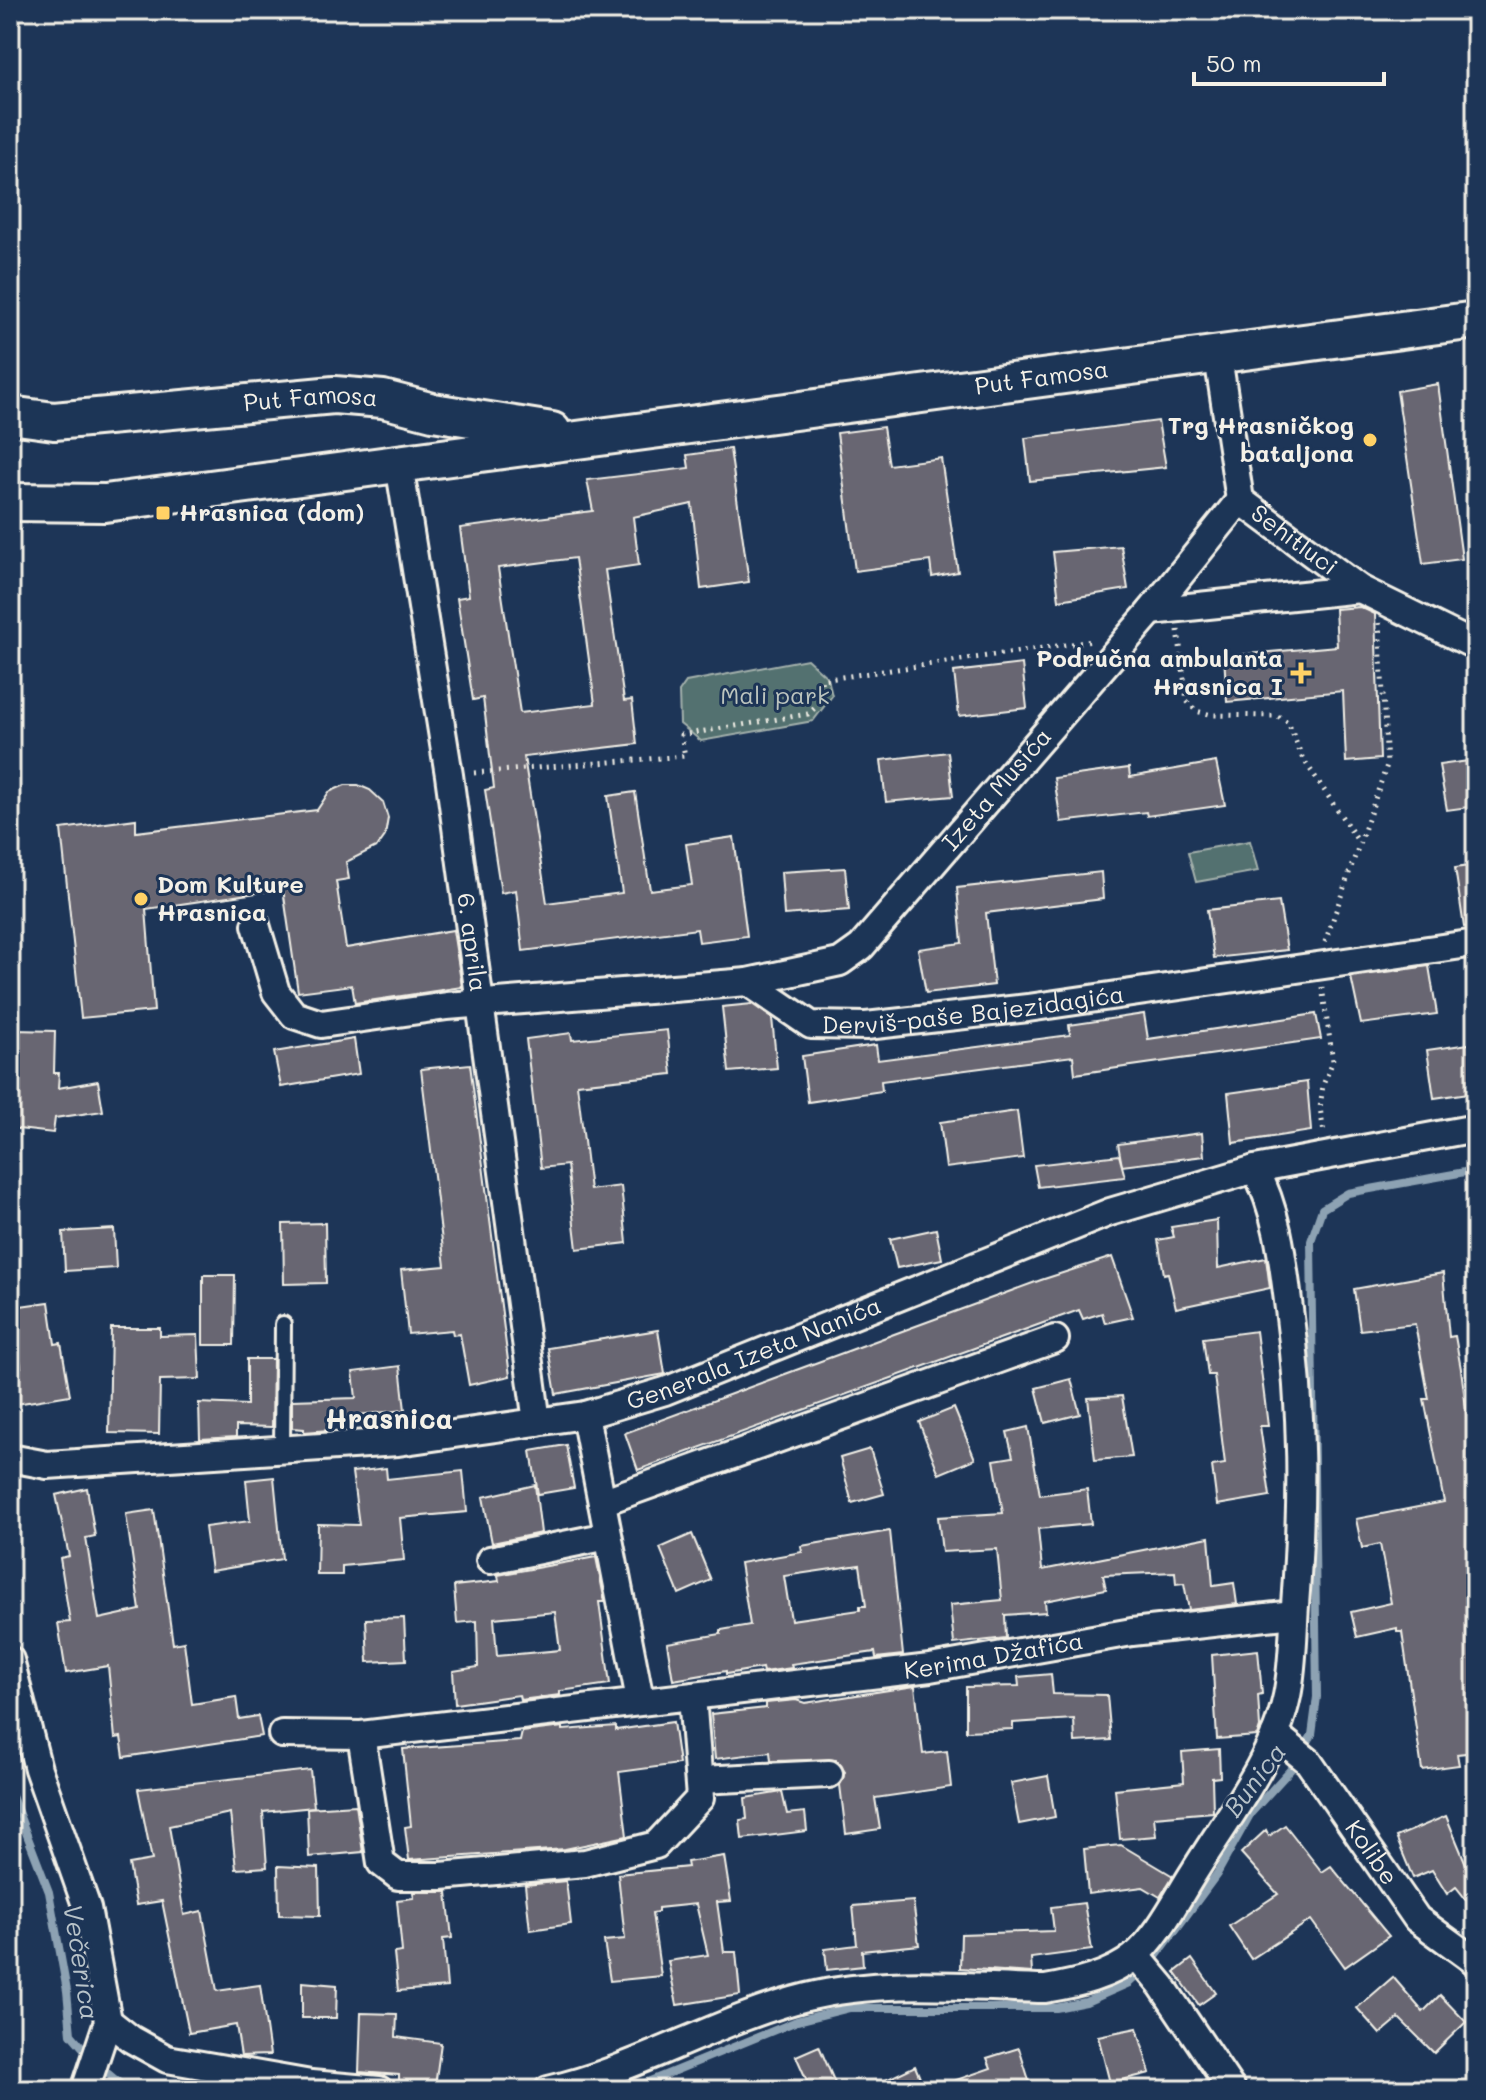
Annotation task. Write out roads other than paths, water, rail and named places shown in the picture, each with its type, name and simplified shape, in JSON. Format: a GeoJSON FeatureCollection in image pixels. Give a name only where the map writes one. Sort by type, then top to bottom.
{"type":"FeatureCollection","features":[{"type":"Feature","properties":{"kind":"main road","name":"Put Famosa"},"geometry":{"type":"LineString","coordinates":[[10,502],[105,503],[1218,357],[1476,320]]}},
{"type":"Feature","properties":{"kind":"main road","name":"Put Famosa"},"geometry":{"type":"LineString","coordinates":[[10,415],[54,421],[334,395],[383,399],[503,425],[610,437]]}},
{"type":"Feature","properties":{"kind":"street","name":"Šehitluci"},"geometry":{"type":"LineString","coordinates":[[1218,357],[1240,500],[1368,594],[1476,646]]}},
{"type":"Feature","properties":{"kind":"street","name":"6. aprila"},"geometry":{"type":"LineString","coordinates":[[399,464],[449,775],[537,1422]]}},
{"type":"Feature","properties":{"kind":"street","name":"Izeta Musića"},"geometry":{"type":"LineString","coordinates":[[748,982],[851,956],[1129,635],[1164,610],[1240,500]]}},
{"type":"Feature","properties":{"kind":"street"},"geometry":{"type":"LineString","coordinates":[[1164,610],[1368,594]]}},
{"type":"Feature","properties":{"kind":"street"},"geometry":{"type":"LineString","coordinates":[[256,925],[276,992],[294,1015],[321,1024],[478,1004],[748,982]]}},
{"type":"Feature","properties":{"kind":"street","name":"Derviš-paše Bajezidagića"},"geometry":{"type":"LineString","coordinates":[[748,982],[811,1025],[866,1026],[1028,1008],[1476,943]]}},
{"type":"Feature","properties":{"kind":"street","name":"Generala Izeta Nanića"},"geometry":{"type":"LineString","coordinates":[[10,1458],[47,1465],[398,1442],[585,1415],[665,1391],[1110,1212],[1255,1169],[1476,1128]]}},
{"type":"Feature","properties":{"kind":"street"},"geometry":{"type":"LineString","coordinates":[[1143,1964],[1157,1931],[1292,1747],[1287,1696],[1303,1508],[1301,1399],[1281,1253],[1269,1194],[1255,1169]]}},
{"type":"Feature","properties":{"kind":"street"},"geometry":{"type":"LineString","coordinates":[[602,1502],[1055,1339]]}},
{"type":"Feature","properties":{"kind":"street"},"geometry":{"type":"LineString","coordinates":[[585,1415],[640,1700]]}},
{"type":"Feature","properties":{"kind":"street"},"geometry":{"type":"LineString","coordinates":[[490,1560],[608,1536]]}},
{"type":"Feature","properties":{"kind":"street","name":"Kerima Džafića"},"geometry":{"type":"LineString","coordinates":[[282,1734],[361,1735],[930,1668],[1132,1632],[1294,1614]]}},
{"type":"Feature","properties":{"kind":"street"},"geometry":{"type":"LineString","coordinates":[[10,1660],[38,1769],[87,1908],[104,2032],[86,2086]]}},
{"type":"Feature","properties":{"kind":"street"},"geometry":{"type":"LineString","coordinates":[[361,1735],[381,1863],[398,1876],[441,1876],[585,1863],[656,1845],[700,1798],[692,1696]]}},
{"type":"Feature","properties":{"kind":"street","name":"Kolibe"},"geometry":{"type":"LineString","coordinates":[[1292,1747],[1417,1919],[1476,1962]]}},
{"type":"Feature","properties":{"kind":"street"},"geometry":{"type":"LineString","coordinates":[[699,1780],[829,1774]]}},
{"type":"Feature","properties":{"kind":"street"},"geometry":{"type":"LineString","coordinates":[[548,2090],[587,2086],[716,2028],[807,1997],[885,1985],[1045,1989],[1143,1964]]}},
{"type":"Feature","properties":{"kind":"street"},"geometry":{"type":"LineString","coordinates":[[1143,1964],[1232,2090]]}},
{"type":"Feature","properties":{"kind":"street"},"geometry":{"type":"LineString","coordinates":[[104,2032],[131,2039],[167,2059],[222,2080],[379,2090]]}},
{"type":"Feature","properties":{"kind":"lane"},"geometry":{"type":"LineString","coordinates":[[282,1450],[283,1324]]}},
{"type":"Feature","properties":{"kind":"waterway","name":"Bunica"},"geometry":{"type":"LineString","coordinates":[[628,2090],[797,2021],[849,2008],[1056,2008],[1086,2002],[1129,1983],[1152,1962],[1217,1874],[1251,1813],[1292,1768],[1312,1735],[1317,1697],[1311,1241],[1322,1209],[1348,1193],[1476,1170]]}},
{"type":"Feature","properties":{"kind":"waterway","name":"Večerica"},"geometry":{"type":"LineString","coordinates":[[10,1791],[49,1892],[67,1991],[71,2034],[90,2056]]}},
{"type":"Feature","properties":{"kind":"waterway","name":"Večerica"},"geometry":{"type":"LineString","coordinates":[[99,2066],[123,2086],[163,2090]]}},
{"type":"Feature","properties":{"kind":"place","name":"Trg Hrasničkog bataljona"},"geometry":{"type":"Point","coordinates":[1370,440]}},
{"type":"Feature","properties":{"kind":"place","name":"Hrasnica (dom)"},"geometry":{"type":"Point","coordinates":[163,513]}},
{"type":"Feature","properties":{"kind":"place","name":"Područna ambulanta Hrasnica I"},"geometry":{"type":"Point","coordinates":[1301,673]}},
{"type":"Feature","properties":{"kind":"place","name":"Dom Kulture Hrasnica"},"geometry":{"type":"Point","coordinates":[141,899]}},
{"type":"Feature","properties":{"kind":"district","name":"Hrasnica"},"geometry":{"type":"Point","coordinates":[389,1419]}},
{"type":"Feature","properties":{"kind":"park label","name":"Mali park"},"geometry":{"type":"Point","coordinates":[775,696]}}]}
